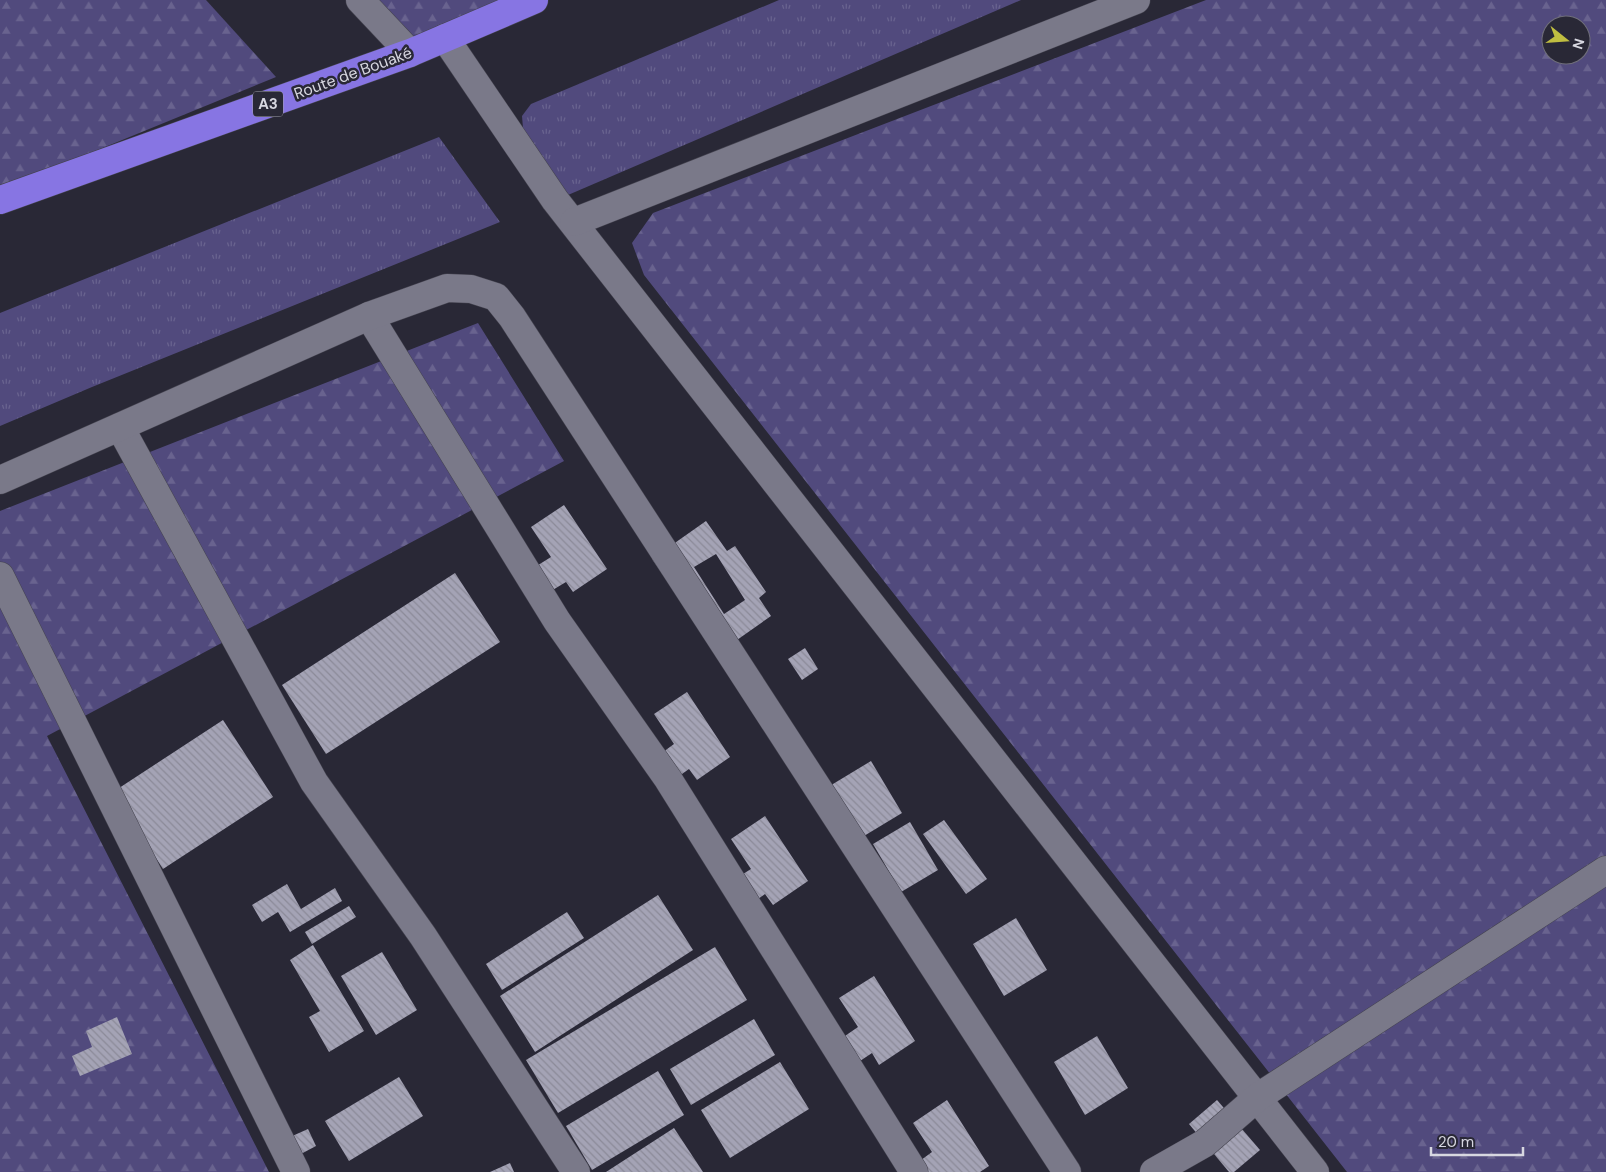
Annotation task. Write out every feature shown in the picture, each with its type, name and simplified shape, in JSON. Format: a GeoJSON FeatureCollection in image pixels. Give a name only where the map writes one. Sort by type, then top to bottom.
{"type":"FeatureCollection","features":[{"type":"Feature","properties":{"kind":"highway","name":"Route de Bouaké"},"geometry":{"type":"LineString","coordinates":[[0,200],[410,53],[534,0]]}},
{"type":"Feature","properties":{"kind":"street"},"geometry":{"type":"LineString","coordinates":[[360,0],[410,53]]}},
{"type":"Feature","properties":{"kind":"street"},"geometry":{"type":"LineString","coordinates":[[574,222],[1136,0]]}},
{"type":"Feature","properties":{"kind":"street"},"geometry":{"type":"LineString","coordinates":[[445,38],[555,200],[1315,1172]]}},
{"type":"Feature","properties":{"kind":"street"},"geometry":{"type":"LineString","coordinates":[[0,480],[370,316],[447,288],[471,289],[496,297],[518,325],[1067,1172]]}},
{"type":"Feature","properties":{"kind":"street"},"geometry":{"type":"LineString","coordinates":[[370,316],[557,621],[668,778],[914,1172]]}},
{"type":"Feature","properties":{"kind":"street"},"geometry":{"type":"LineString","coordinates":[[120,427],[314,782],[424,936],[576,1172]]}},
{"type":"Feature","properties":{"kind":"street"},"geometry":{"type":"LineString","coordinates":[[0,576],[296,1172]]}},
{"type":"Feature","properties":{"kind":"street"},"geometry":{"type":"LineString","coordinates":[[1154,1172],[1205,1143],[1258,1097],[1606,870]]}},
{"type":"Feature","properties":{"kind":"green space"},"geometry":{"type":"Polygon","coordinates":[[[0,0],[206,0],[276,77],[0,190],[0,0]]]}},
{"type":"Feature","properties":{"kind":"green space"},"geometry":{"type":"Polygon","coordinates":[[[368,0],[522,0],[412,48],[368,0]]]}},
{"type":"Feature","properties":{"kind":"green space"},"geometry":{"type":"Polygon","coordinates":[[[779,0],[1021,0],[568,195],[523,128],[522,116],[531,104],[779,0]]]}},
{"type":"Feature","properties":{"kind":"green space"},"geometry":{"type":"Polygon","coordinates":[[[1206,0],[1606,0],[1606,1172],[1347,1172],[644,275],[632,243],[653,213],[1206,0]]]}},
{"type":"Feature","properties":{"kind":"green space"},"geometry":{"type":"Polygon","coordinates":[[[439,137],[500,222],[0,426],[0,313],[439,137]]]}},
{"type":"Feature","properties":{"kind":"green space"},"geometry":{"type":"Polygon","coordinates":[[[478,323],[564,461],[47,736],[269,1172],[0,1172],[0,511],[478,323]]]}},
{"type":"Feature","properties":{"kind":"building"},"geometry":{"type":"Polygon","coordinates":[[[564,505],[607,569],[573,592],[566,582],[551,591],[535,567],[551,557],[531,527],[564,505]]]}},
{"type":"Feature","properties":{"kind":"building"},"geometry":{"type":"Polygon","coordinates":[[[706,521],[727,551],[735,546],[766,592],[759,598],[771,616],[717,654],[652,559],[706,521]],[[716,554],[694,567],[724,614],[745,600],[716,554]]]}},
{"type":"Feature","properties":{"kind":"building"},"geometry":{"type":"Polygon","coordinates":[[[455,573],[500,642],[326,754],[282,685],[455,573]]]}},
{"type":"Feature","properties":{"kind":"building"},"geometry":{"type":"Polygon","coordinates":[[[805,648],[818,669],[802,680],[788,659],[805,648]]]}},
{"type":"Feature","properties":{"kind":"building"},"geometry":{"type":"Polygon","coordinates":[[[687,692],[730,757],[697,780],[689,769],[675,779],[659,755],[674,744],[654,714],[687,692]]]}},
{"type":"Feature","properties":{"kind":"building"},"geometry":{"type":"Polygon","coordinates":[[[223,720],[273,797],[163,869],[113,792],[223,720]]]}},
{"type":"Feature","properties":{"kind":"building"},"geometry":{"type":"Polygon","coordinates":[[[871,761],[902,813],[859,839],[828,787],[871,761]]]}},
{"type":"Feature","properties":{"kind":"building"},"geometry":{"type":"Polygon","coordinates":[[[765,816],[808,881],[773,905],[765,894],[751,904],[735,879],[751,869],[731,839],[765,816]]]}},
{"type":"Feature","properties":{"kind":"building"},"geometry":{"type":"Polygon","coordinates":[[[944,820],[987,879],[966,894],[923,834],[944,820]]]}},
{"type":"Feature","properties":{"kind":"building"},"geometry":{"type":"Polygon","coordinates":[[[910,822],[938,870],[901,892],[873,844],[910,822]]]}},
{"type":"Feature","properties":{"kind":"building"},"geometry":{"type":"Polygon","coordinates":[[[287,884],[301,909],[335,888],[342,901],[290,932],[278,912],[262,922],[252,905],[287,884]]]}},
{"type":"Feature","properties":{"kind":"building"},"geometry":{"type":"Polygon","coordinates":[[[658,895],[693,950],[535,1052],[500,996],[658,895]]]}},
{"type":"Feature","properties":{"kind":"building"},"geometry":{"type":"Polygon","coordinates":[[[349,906],[356,917],[312,944],[305,932],[349,906]]]}},
{"type":"Feature","properties":{"kind":"building"},"geometry":{"type":"Polygon","coordinates":[[[567,912],[584,938],[502,990],[486,964],[567,912]]]}},
{"type":"Feature","properties":{"kind":"building"},"geometry":{"type":"Polygon","coordinates":[[[1016,918],[1047,970],[1004,996],[973,944],[1016,918]]]}},
{"type":"Feature","properties":{"kind":"building"},"geometry":{"type":"Polygon","coordinates":[[[313,945],[364,1031],[329,1052],[309,1017],[320,1011],[290,960],[313,945]]]}},
{"type":"Feature","properties":{"kind":"building"},"geometry":{"type":"Polygon","coordinates":[[[715,947],[747,1000],[558,1113],[526,1060],[715,947]]]}},
{"type":"Feature","properties":{"kind":"building"},"geometry":{"type":"Polygon","coordinates":[[[382,952],[417,1010],[376,1035],[341,976],[382,952]]]}},
{"type":"Feature","properties":{"kind":"building"},"geometry":{"type":"Polygon","coordinates":[[[874,976],[915,1041],[879,1065],[872,1053],[857,1063],[842,1038],[858,1027],[839,998],[874,976]]]}},
{"type":"Feature","properties":{"kind":"building"},"geometry":{"type":"Polygon","coordinates":[[[117,1017],[132,1054],[80,1076],[72,1056],[92,1047],[86,1031],[117,1017]]]}},
{"type":"Feature","properties":{"kind":"building"},"geometry":{"type":"Polygon","coordinates":[[[754,1019],[775,1055],[691,1105],[670,1069],[754,1019]]]}},
{"type":"Feature","properties":{"kind":"building"},"geometry":{"type":"Polygon","coordinates":[[[1097,1036],[1128,1088],[1085,1115],[1054,1062],[1097,1036]]]}},
{"type":"Feature","properties":{"kind":"building"},"geometry":{"type":"Polygon","coordinates":[[[780,1062],[809,1109],[730,1158],[701,1110],[780,1062]]]}},
{"type":"Feature","properties":{"kind":"building"},"geometry":{"type":"Polygon","coordinates":[[[658,1071],[684,1115],[592,1170],[566,1126],[658,1071]]]}},
{"type":"Feature","properties":{"kind":"building"},"geometry":{"type":"Polygon","coordinates":[[[399,1077],[423,1116],[349,1161],[325,1121],[399,1077]]]}},
{"type":"Feature","properties":{"kind":"building"},"geometry":{"type":"Polygon","coordinates":[[[947,1100],[989,1166],[980,1172],[923,1172],[917,1163],[932,1152],[913,1123],[947,1100]]]}},
{"type":"Feature","properties":{"kind":"building"},"geometry":{"type":"Polygon","coordinates":[[[1217,1100],[1260,1150],[1234,1172],[1229,1172],[1189,1124],[1217,1100]]]}},
{"type":"Feature","properties":{"kind":"building"},"geometry":{"type":"Polygon","coordinates":[[[674,1128],[703,1172],[606,1172],[674,1128]]]}},
{"type":"Feature","properties":{"kind":"building"},"geometry":{"type":"Polygon","coordinates":[[[308,1129],[316,1146],[299,1155],[290,1137],[308,1129]]]}},
{"type":"Feature","properties":{"kind":"building"},"geometry":{"type":"Polygon","coordinates":[[[510,1163],[514,1172],[490,1172],[510,1163]]]}}]}
